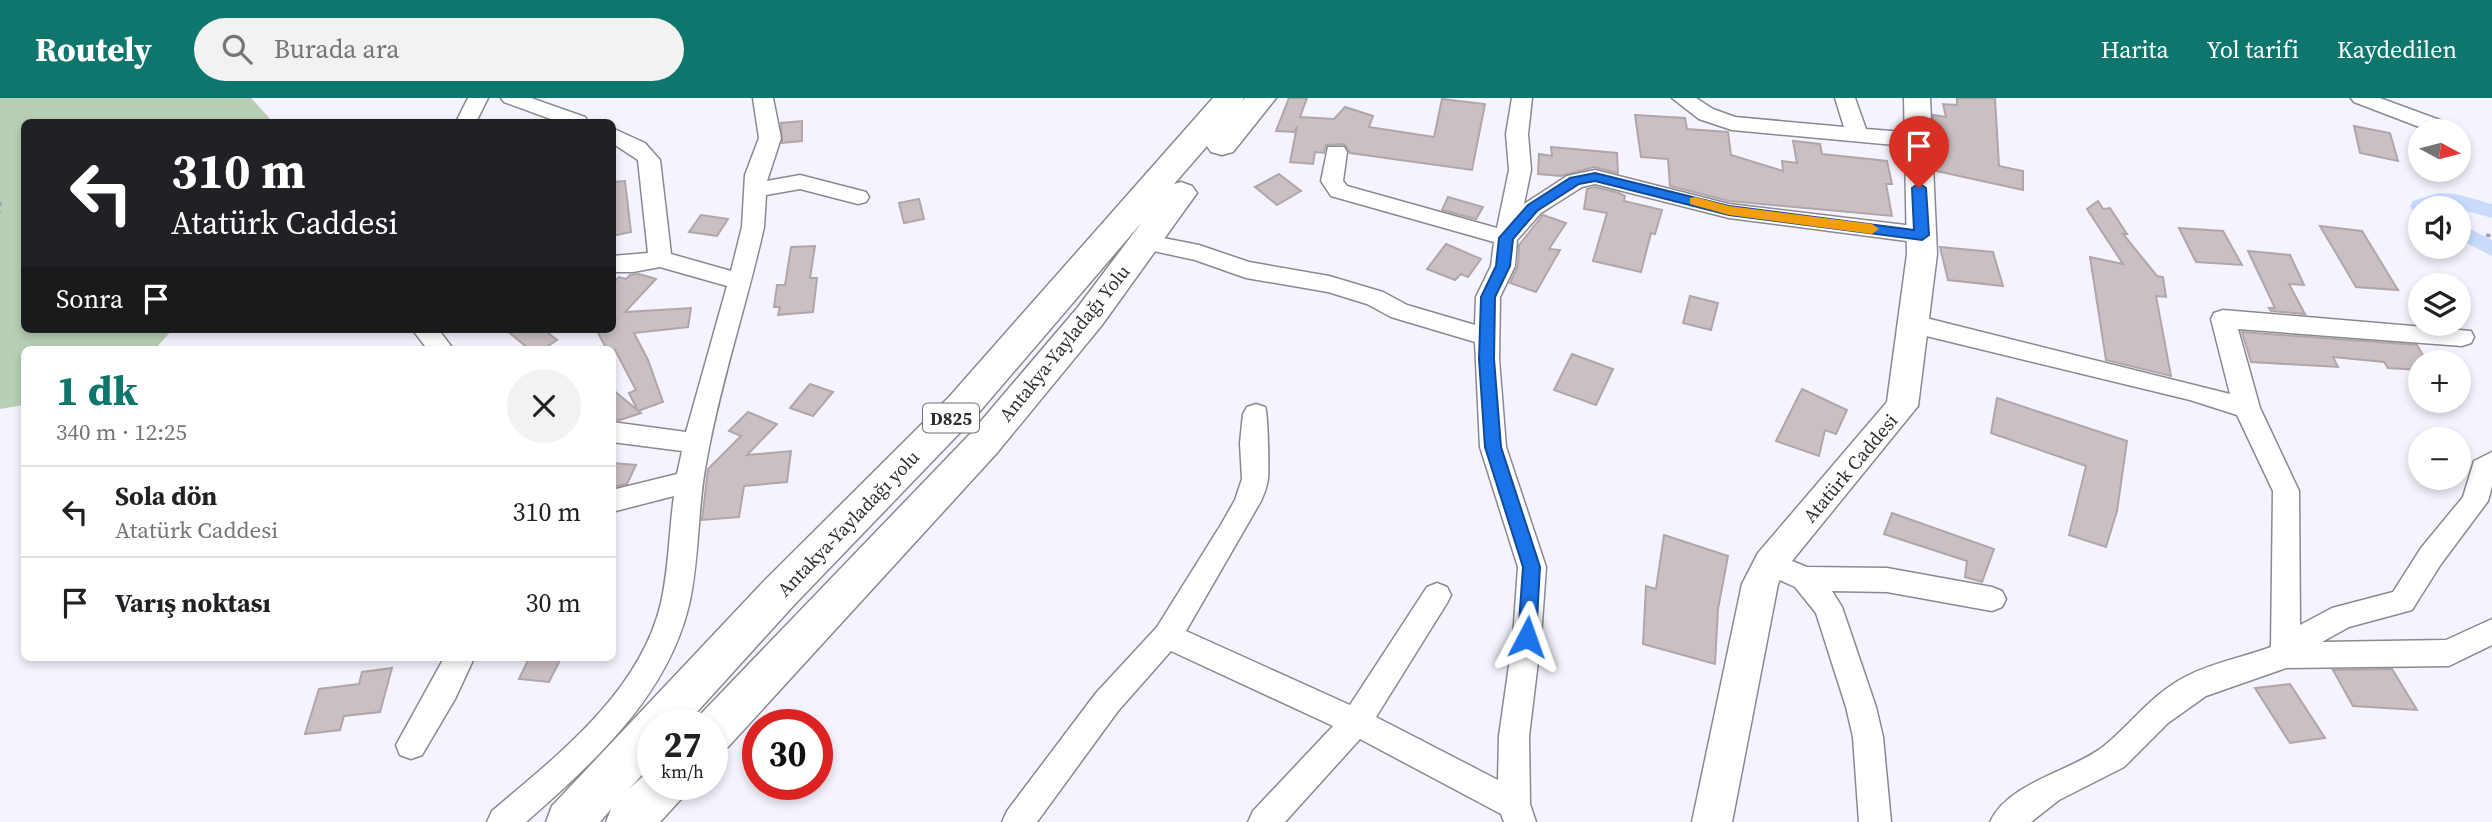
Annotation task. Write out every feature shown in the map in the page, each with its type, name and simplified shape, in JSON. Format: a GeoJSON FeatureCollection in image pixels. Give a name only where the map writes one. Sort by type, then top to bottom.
{"type":"FeatureCollection","features":[{"type":"Feature","properties":{"kind":"highway","name":"Antakya-Yayladağı yolu"},"geometry":{"type":"LineString","coordinates":[[673,709],[779,593],[962,407],[1229,98]]}},
{"type":"Feature","properties":{"kind":"highway","name":"Antakya-Yayladağı Yolu"},"geometry":{"type":"LineString","coordinates":[[728,716],[983,444],[1090,316],[1143,242],[1261,98]]}},
{"type":"Feature","properties":{"kind":"highway"},"geometry":{"type":"LineString","coordinates":[[569,822],[637,748]]}},
{"type":"Feature","properties":{"kind":"highway"},"geometry":{"type":"LineString","coordinates":[[629,822],[650,800]]}},
{"type":"Feature","properties":{"kind":"main road","name":"Atatürk Caddesi"},"geometry":{"type":"LineString","coordinates":[[1712,822],[1760,584],[1770,564],[1902,407],[1914,324],[1922,235],[1916,140],[1917,98]]}},
{"type":"Feature","properties":{"kind":"street"},"geometry":{"type":"LineString","coordinates":[[468,119],[478,98]]}},
{"type":"Feature","properties":{"kind":"street"},"geometry":{"type":"LineString","coordinates":[[511,98],[570,119]]}},
{"type":"Feature","properties":{"kind":"street"},"geometry":{"type":"LineString","coordinates":[[503,822],[572,761],[617,713],[644,676],[673,617],[682,578],[684,513],[689,482],[753,227],[754,190],[758,169],[770,138],[763,98]]}},
{"type":"Feature","properties":{"kind":"street"},"geometry":{"type":"LineString","coordinates":[[1517,813],[1514,736],[1527,637],[1532,567],[1493,447],[1487,337],[1488,297],[1503,266],[1520,170],[1517,134],[1522,98]]}},
{"type":"Feature","properties":{"kind":"street"},"geometry":{"type":"LineString","coordinates":[[1682,98],[1706,114],[1732,123],[1916,140]]}},
{"type":"Feature","properties":{"kind":"street"},"geometry":{"type":"LineString","coordinates":[[1845,98],[1857,135]]}},
{"type":"Feature","properties":{"kind":"street"},"geometry":{"type":"LineString","coordinates":[[2361,98],[2417,119]]}},
{"type":"Feature","properties":{"kind":"street"},"geometry":{"type":"LineString","coordinates":[[616,137],[635,145],[649,160],[660,259]]}},
{"type":"Feature","properties":{"kind":"street"},"geometry":{"type":"LineString","coordinates":[[1336,152],[1332,181],[1339,191],[1506,238]]}},
{"type":"Feature","properties":{"kind":"street"},"geometry":{"type":"LineString","coordinates":[[1506,238],[1532,208],[1575,181],[1595,177],[1729,211],[1922,235]]}},
{"type":"Feature","properties":{"kind":"street"},"geometry":{"type":"LineString","coordinates":[[754,190],[800,182],[858,197]]}},
{"type":"Feature","properties":{"kind":"street"},"geometry":{"type":"LineString","coordinates":[[1143,242],[1199,253],[1245,270],[1329,284],[1375,298],[1399,311],[1487,337]]}},
{"type":"Feature","properties":{"kind":"street"},"geometry":{"type":"LineString","coordinates":[[616,264],[660,259],[740,282]]}},
{"type":"Feature","properties":{"kind":"street"},"geometry":{"type":"LineString","coordinates":[[2286,651],[2286,491],[2247,408],[2223,319],[2462,337]]}},
{"type":"Feature","properties":{"kind":"street"},"geometry":{"type":"LineString","coordinates":[[1914,324],[2190,391],[2247,408]]}},
{"type":"Feature","properties":{"kind":"street"},"geometry":{"type":"LineString","coordinates":[[1018,822],[1107,702],[1167,636],[1233,531],[1253,490],[1253,428],[1256,414]]}},
{"type":"Feature","properties":{"kind":"street"},"geometry":{"type":"LineString","coordinates":[[616,433],[697,443]]}},
{"type":"Feature","properties":{"kind":"street"},"geometry":{"type":"LineString","coordinates":[[2006,822],[2049,790],[2113,757],[2157,713],[2196,687],[2286,651],[2342,617],[2402,602],[2431,556],[2474,501],[2483,468],[2492,462]]}},
{"type":"Feature","properties":{"kind":"street"},"geometry":{"type":"LineString","coordinates":[[616,500],[689,482]]}},
{"type":"Feature","properties":{"kind":"street"},"geometry":{"type":"LineString","coordinates":[[1770,564],[1805,579],[1815,587],[1828,607],[1861,707],[1874,782],[1875,822]]}},
{"type":"Feature","properties":{"kind":"street"},"geometry":{"type":"LineString","coordinates":[[1805,579],[1887,580],[1992,599]]}},
{"type":"Feature","properties":{"kind":"street"},"geometry":{"type":"LineString","coordinates":[[1264,822],[1356,722],[1437,595]]}},
{"type":"Feature","properties":{"kind":"street"},"geometry":{"type":"LineString","coordinates":[[2286,651],[2449,653],[2492,631]]}},
{"type":"Feature","properties":{"kind":"street"},"geometry":{"type":"LineString","coordinates":[[1167,636],[1356,722],[1517,813]]}},
{"type":"Feature","properties":{"kind":"street"},"geometry":{"type":"LineString","coordinates":[[411,745],[444,690],[458,661]]}},
{"type":"Feature","properties":{"kind":"path"},"geometry":{"type":"LineString","coordinates":[[0,202],[0,212]]}},
{"type":"Feature","properties":{"kind":"path"},"geometry":{"type":"LineString","coordinates":[[2486,235],[2492,236]]}},
{"type":"Feature","properties":{"kind":"green space"},"geometry":{"type":"Polygon","coordinates":[[[0,98],[251,98],[270,119],[21,119],[21,333],[169,333],[158,346],[21,346],[21,406],[0,409],[0,98]]]}},
{"type":"Feature","properties":{"kind":"building"},"geometry":{"type":"Polygon","coordinates":[[[1289,98],[1307,98],[1300,117],[1334,119],[1345,107],[1373,116],[1369,127],[1434,137],[1442,99],[1485,104],[1472,170],[1350,153],[1344,144],[1326,145],[1324,153],[1315,152],[1313,164],[1290,162],[1297,126],[1295,132],[1276,131],[1289,98]]]}},
{"type":"Feature","properties":{"kind":"building"},"geometry":{"type":"Polygon","coordinates":[[[1957,98],[1995,98],[1999,166],[2023,171],[2023,190],[1936,171],[1933,115],[1946,117],[1943,104],[1957,105],[1957,98]]]}},
{"type":"Feature","properties":{"kind":"building"},"geometry":{"type":"Polygon","coordinates":[[[1635,115],[1685,118],[1687,129],[1728,132],[1731,155],[1783,171],[1782,161],[1797,163],[1793,141],[1820,144],[1822,154],[1887,161],[1892,184],[1886,184],[1892,216],[1729,201],[1670,186],[1668,159],[1641,157],[1635,115]]]}},
{"type":"Feature","properties":{"kind":"building"},"geometry":{"type":"Polygon","coordinates":[[[802,121],[802,141],[782,143],[781,123],[802,121]]]}},
{"type":"Feature","properties":{"kind":"building"},"geometry":{"type":"Polygon","coordinates":[[[2354,126],[2390,133],[2398,161],[2360,153],[2354,126]]]}},
{"type":"Feature","properties":{"kind":"building"},"geometry":{"type":"Polygon","coordinates":[[[1551,147],[1617,153],[1618,173],[1594,167],[1561,176],[1538,174],[1539,154],[1552,156],[1551,147]]]}},
{"type":"Feature","properties":{"kind":"building"},"geometry":{"type":"Polygon","coordinates":[[[1279,174],[1301,191],[1277,205],[1255,187],[1279,174]]]}},
{"type":"Feature","properties":{"kind":"building"},"geometry":{"type":"Polygon","coordinates":[[[625,181],[631,232],[616,235],[616,182],[625,181]]]}},
{"type":"Feature","properties":{"kind":"building"},"geometry":{"type":"Polygon","coordinates":[[[1595,187],[1619,193],[1625,196],[1624,201],[1662,210],[1655,234],[1651,233],[1641,272],[1593,261],[1607,213],[1584,209],[1587,189],[1595,187]]]}},
{"type":"Feature","properties":{"kind":"building"},"geometry":{"type":"Polygon","coordinates":[[[1448,197],[1483,207],[1476,219],[1442,210],[1448,197]]]}},
{"type":"Feature","properties":{"kind":"building"},"geometry":{"type":"Polygon","coordinates":[[[919,199],[924,219],[904,223],[899,203],[919,199]]]}},
{"type":"Feature","properties":{"kind":"building"},"geometry":{"type":"Polygon","coordinates":[[[2098,201],[2103,209],[2110,208],[2127,234],[2123,234],[2157,276],[2163,277],[2166,297],[2156,296],[2171,376],[2106,360],[2090,257],[2123,264],[2087,209],[2098,201]]]}},
{"type":"Feature","properties":{"kind":"building"},"geometry":{"type":"Polygon","coordinates":[[[701,215],[728,219],[717,236],[689,232],[701,215]]]}},
{"type":"Feature","properties":{"kind":"building"},"geometry":{"type":"Polygon","coordinates":[[[1543,215],[1566,223],[1549,249],[1560,250],[1536,292],[1510,283],[1518,266],[1519,245],[1543,215]]]}},
{"type":"Feature","properties":{"kind":"building"},"geometry":{"type":"Polygon","coordinates":[[[2320,226],[2362,231],[2398,290],[2356,287],[2320,226]]]}},
{"type":"Feature","properties":{"kind":"building"},"geometry":{"type":"Polygon","coordinates":[[[2179,228],[2223,231],[2242,265],[2196,262],[2179,228]]]}},
{"type":"Feature","properties":{"kind":"building"},"geometry":{"type":"Polygon","coordinates":[[[1446,244],[1481,259],[1468,277],[1461,274],[1455,280],[1427,269],[1446,244]]]}},
{"type":"Feature","properties":{"kind":"building"},"geometry":{"type":"Polygon","coordinates":[[[815,246],[810,278],[817,278],[813,312],[778,315],[780,307],[774,307],[777,285],[785,285],[791,247],[815,246]]]}},
{"type":"Feature","properties":{"kind":"building"},"geometry":{"type":"Polygon","coordinates":[[[1940,247],[1993,252],[2003,286],[1948,280],[1940,247]]]}},
{"type":"Feature","properties":{"kind":"building"},"geometry":{"type":"Polygon","coordinates":[[[2248,251],[2290,255],[2304,285],[2289,284],[2305,314],[2271,311],[2269,308],[2275,308],[2248,251]]]}},
{"type":"Feature","properties":{"kind":"building"},"geometry":{"type":"Polygon","coordinates":[[[639,274],[656,279],[625,312],[691,308],[688,327],[634,333],[648,360],[663,402],[638,411],[629,393],[636,390],[616,352],[616,346],[605,346],[598,333],[616,333],[616,280],[619,277],[626,279],[630,275],[639,274]]]}},
{"type":"Feature","properties":{"kind":"building"},"geometry":{"type":"Polygon","coordinates":[[[1690,296],[1718,303],[1711,330],[1683,323],[1690,296]]]}},
{"type":"Feature","properties":{"kind":"building"},"geometry":{"type":"Polygon","coordinates":[[[2242,332],[2417,345],[2420,350],[2408,350],[2408,369],[2388,368],[2384,362],[2333,357],[2338,367],[2251,362],[2242,332]]]}},
{"type":"Feature","properties":{"kind":"building"},"geometry":{"type":"Polygon","coordinates":[[[510,333],[548,333],[557,340],[548,346],[525,346],[510,333]]]}},
{"type":"Feature","properties":{"kind":"building"},"geometry":{"type":"Polygon","coordinates":[[[1572,354],[1613,369],[1596,405],[1554,390],[1572,354]]]}},
{"type":"Feature","properties":{"kind":"building"},"geometry":{"type":"Polygon","coordinates":[[[810,384],[833,392],[813,416],[790,408],[810,384]]]}},
{"type":"Feature","properties":{"kind":"building"},"geometry":{"type":"Polygon","coordinates":[[[1802,389],[1847,410],[1836,434],[1825,430],[1819,456],[1776,441],[1802,389]]]}},
{"type":"Feature","properties":{"kind":"building"},"geometry":{"type":"Polygon","coordinates":[[[616,392],[641,413],[616,420],[616,392]]]}},
{"type":"Feature","properties":{"kind":"building"},"geometry":{"type":"Polygon","coordinates":[[[1997,398],[2127,441],[2117,511],[2106,547],[2069,535],[2086,466],[1991,433],[1997,398]]]}},
{"type":"Feature","properties":{"kind":"building"},"geometry":{"type":"Polygon","coordinates":[[[748,412],[777,424],[747,455],[791,451],[787,482],[744,486],[739,517],[702,520],[708,469],[741,436],[729,431],[748,412]]]}},
{"type":"Feature","properties":{"kind":"building"},"geometry":{"type":"Polygon","coordinates":[[[616,463],[636,465],[627,484],[616,486],[616,463]]]}},
{"type":"Feature","properties":{"kind":"building"},"geometry":{"type":"Polygon","coordinates":[[[1892,513],[1994,549],[1982,582],[1965,577],[1967,561],[1884,534],[1892,513]]]}},
{"type":"Feature","properties":{"kind":"building"},"geometry":{"type":"Polygon","coordinates":[[[1664,535],[1728,556],[1718,609],[1715,664],[1643,644],[1646,586],[1656,589],[1664,535]]]}},
{"type":"Feature","properties":{"kind":"building"},"geometry":{"type":"Polygon","coordinates":[[[528,661],[560,661],[549,682],[519,679],[528,661]]]}},
{"type":"Feature","properties":{"kind":"building"},"geometry":{"type":"Polygon","coordinates":[[[392,668],[380,712],[344,716],[340,730],[305,734],[319,689],[359,684],[362,672],[392,668]]]}},
{"type":"Feature","properties":{"kind":"building"},"geometry":{"type":"Polygon","coordinates":[[[2392,669],[2417,710],[2353,706],[2333,670],[2392,669]]]}},
{"type":"Feature","properties":{"kind":"building"},"geometry":{"type":"Polygon","coordinates":[[[2290,684],[2325,738],[2290,743],[2255,688],[2290,684]]]}},
{"type":"Feature","properties":{"kind":"waterway"},"geometry":{"type":"LineString","coordinates":[[2471,205],[2492,211]]}},
{"type":"Feature","properties":{"kind":"waterway"},"geometry":{"type":"LineString","coordinates":[[2471,237],[2492,249]]}},
{"type":"Feature","properties":{"kind":"slow traffic"},"geometry":{"type":"LineString","coordinates":[[1695,201],[1729,211],[1872,229]]}},
{"type":"Feature","properties":{"kind":"route"},"geometry":{"type":"LineString","coordinates":[[1527,637],[1532,567],[1493,447],[1487,359],[1488,297],[1503,266],[1506,238],[1532,208],[1575,181],[1595,177],[1729,211],[1922,235],[1919,188]]}}]}
